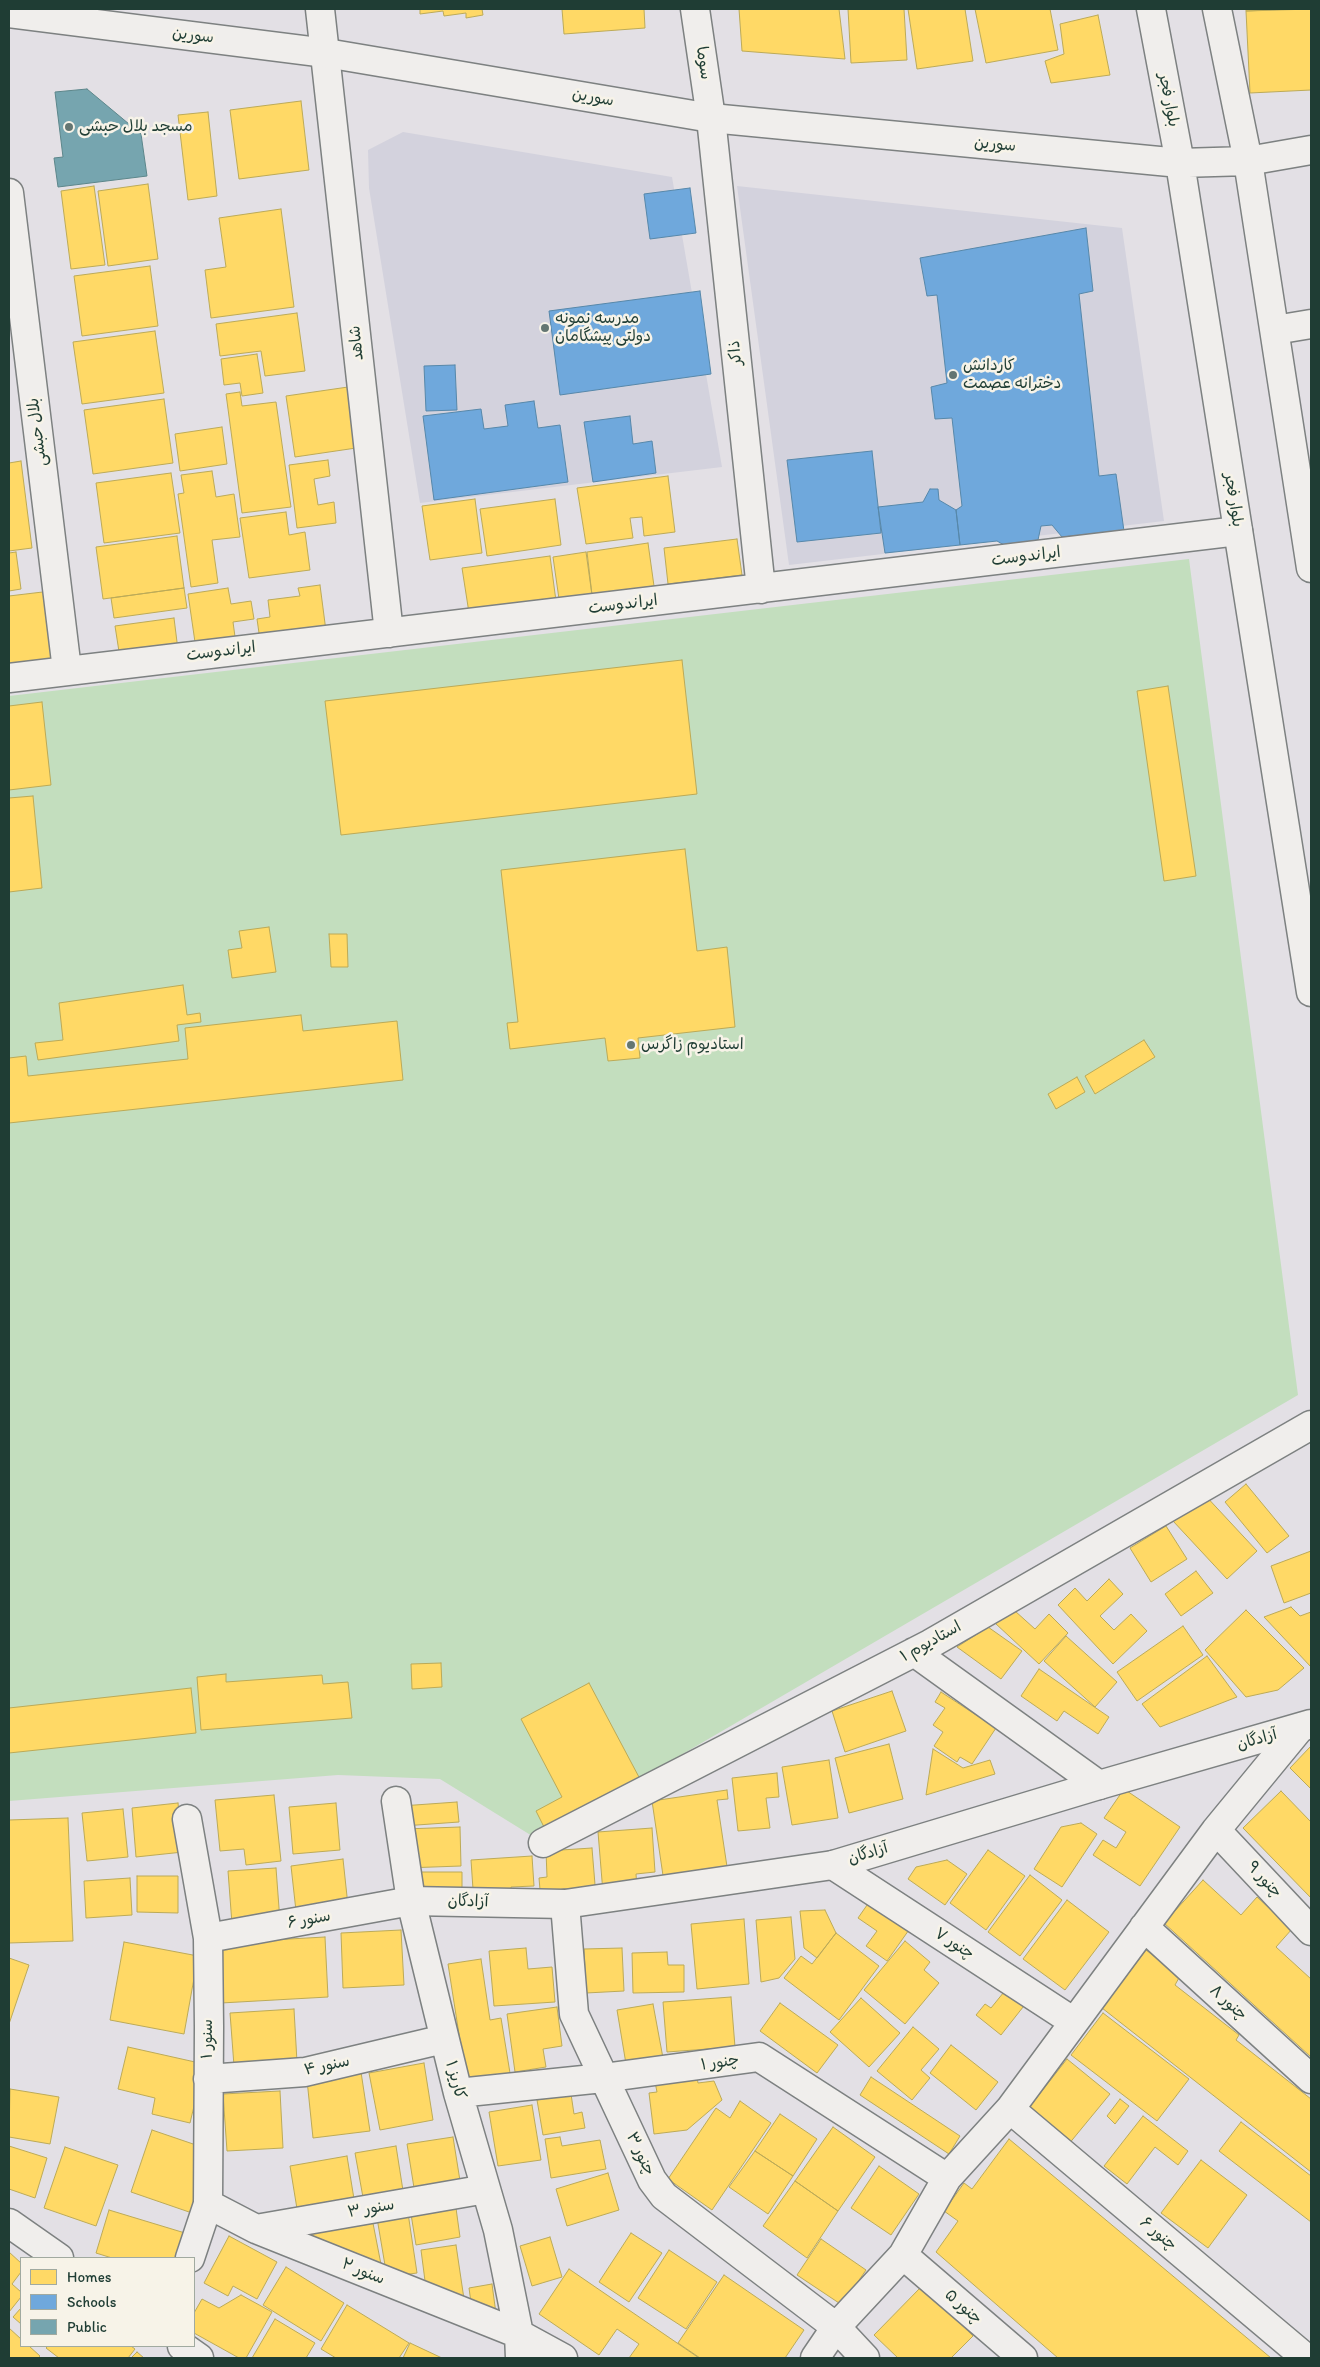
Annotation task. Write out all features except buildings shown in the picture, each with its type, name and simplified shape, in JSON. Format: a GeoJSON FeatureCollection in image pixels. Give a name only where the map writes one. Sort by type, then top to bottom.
{"type":"FeatureCollection","features":[{"type":"Feature","properties":{"kind":"street","name":"شاهد"},"geometry":{"type":"LineString","coordinates":[[320,9],[389,633]]}},
{"type":"Feature","properties":{"kind":"street","name":"سوما"},"geometry":{"type":"LineString","coordinates":[[695,9],[711,118]]}},
{"type":"Feature","properties":{"kind":"street","name":"بلوار فجر"},"geometry":{"type":"LineString","coordinates":[[1150,9],[1180,163],[1311,992]]}},
{"type":"Feature","properties":{"kind":"street"},"geometry":{"type":"LineString","coordinates":[[1218,9],[1248,161],[1311,568]]}},
{"type":"Feature","properties":{"kind":"street","name":"سورین"},"geometry":{"type":"LineString","coordinates":[[9,13],[326,53],[711,118],[1180,163],[1248,161],[1311,150]]}},
{"type":"Feature","properties":{"kind":"street","name":"ذاکر"},"geometry":{"type":"LineString","coordinates":[[711,118],[761,589]]}},
{"type":"Feature","properties":{"kind":"street","name":"بلال حبشی"},"geometry":{"type":"LineString","coordinates":[[9,193],[67,670]]}},
{"type":"Feature","properties":{"kind":"street"},"geometry":{"type":"LineString","coordinates":[[1275,330],[1311,324]]}},
{"type":"Feature","properties":{"kind":"street","name":"ایراندوست"},"geometry":{"type":"LineString","coordinates":[[9,678],[1238,531]]}},
{"type":"Feature","properties":{"kind":"street","name":"استادیوم ۱"},"geometry":{"type":"LineString","coordinates":[[543,1843],[914,1652],[1311,1425]]}},
{"type":"Feature","properties":{"kind":"street"},"geometry":{"type":"LineString","coordinates":[[914,1652],[1099,1785]]}},
{"type":"Feature","properties":{"kind":"street"},"geometry":{"type":"LineString","coordinates":[[815,2358],[836,2328],[903,2255],[947,2178],[1010,2109],[1216,1830],[1305,1726]]}},
{"type":"Feature","properties":{"kind":"street","name":"آزادگان"},"geometry":{"type":"LineString","coordinates":[[411,1901],[565,1904],[834,1865],[1099,1785],[1305,1726]]}},
{"type":"Feature","properties":{"kind":"street","name":"کاریز ۱"},"geometry":{"type":"LineString","coordinates":[[396,1801],[411,1901],[458,2093],[498,2230],[520,2346]]}},
{"type":"Feature","properties":{"kind":"street","name":"سنور ۱"},"geometry":{"type":"LineString","coordinates":[[187,1819],[208,1938],[208,2204],[190,2257]]}},
{"type":"Feature","properties":{"kind":"street","name":"چنور ۹"},"geometry":{"type":"LineString","coordinates":[[1216,1830],[1311,1931]]}},
{"type":"Feature","properties":{"kind":"street","name":"چنور ۷"},"geometry":{"type":"LineString","coordinates":[[834,1865],[1074,2022]]}},
{"type":"Feature","properties":{"kind":"street","name":"سنور ۶"},"geometry":{"type":"LineString","coordinates":[[208,1938],[411,1901]]}},
{"type":"Feature","properties":{"kind":"street","name":"چنور ۳"},"geometry":{"type":"LineString","coordinates":[[565,1904],[574,2014],[652,2180],[664,2196],[836,2328],[865,2358]]}},
{"type":"Feature","properties":{"kind":"street","name":"چنور ۸"},"geometry":{"type":"LineString","coordinates":[[1144,1927],[1311,2079]]}},
{"type":"Feature","properties":{"kind":"street","name":"سنور ۴"},"geometry":{"type":"LineString","coordinates":[[208,2079],[305,2072],[444,2039]]}},
{"type":"Feature","properties":{"kind":"street","name":"چنور ۱"},"geometry":{"type":"LineString","coordinates":[[458,2093],[603,2078],[759,2057],[947,2178]]}},
{"type":"Feature","properties":{"kind":"street","name":"چنور ۶"},"geometry":{"type":"LineString","coordinates":[[1010,2109],[1306,2358]]}},
{"type":"Feature","properties":{"kind":"street","name":"سنور ۳"},"geometry":{"type":"LineString","coordinates":[[256,2229],[486,2189]]}},
{"type":"Feature","properties":{"kind":"street","name":"سنور ۲"},"geometry":{"type":"LineString","coordinates":[[208,2204],[256,2229],[520,2346],[563,2358]]}},
{"type":"Feature","properties":{"kind":"street"},"geometry":{"type":"LineString","coordinates":[[9,2223],[58,2257]]}},
{"type":"Feature","properties":{"kind":"street","name":"چنور ۵"},"geometry":{"type":"LineString","coordinates":[[903,2255],[1023,2358]]}},
{"type":"Feature","properties":{"kind":"street"},"geometry":{"type":"LineString","coordinates":[[183,2347],[199,2358]]}},
{"type":"Feature","properties":{"kind":"shaded area","name":"مدرسه نمونه دولتی پیشگامان"},"geometry":{"type":"Polygon","coordinates":[[[403,132],[672,177],[722,467],[420,503],[369,188],[368,150],[403,132]]]}},
{"type":"Feature","properties":{"kind":"shaded area","name":"کاردانش دخترانه عصمت"},"geometry":{"type":"Polygon","coordinates":[[[737,186],[1122,228],[1164,521],[789,565],[737,186]]]}},
{"type":"Feature","properties":{"kind":"green space","name":"استادیوم زاگرس"},"geometry":{"type":"Polygon","coordinates":[[[1189,559],[1298,1395],[537,1839],[440,1779],[338,1775],[9,1801],[9,696],[1189,559]]]}},
{"type":"Feature","properties":{"kind":"place","name":"مسجد بلال حبشی"},"geometry":{"type":"Point","coordinates":[69,127]}},
{"type":"Feature","properties":{"kind":"place","name":"مدرسه نمونه دولتی پیشگامان"},"geometry":{"type":"Point","coordinates":[545,328]}},
{"type":"Feature","properties":{"kind":"place","name":"کاردانش دخترانه عصمت"},"geometry":{"type":"Point","coordinates":[953,375]}},
{"type":"Feature","properties":{"kind":"place","name":"استادیوم زاگرس"},"geometry":{"type":"Point","coordinates":[631,1045]}}]}
